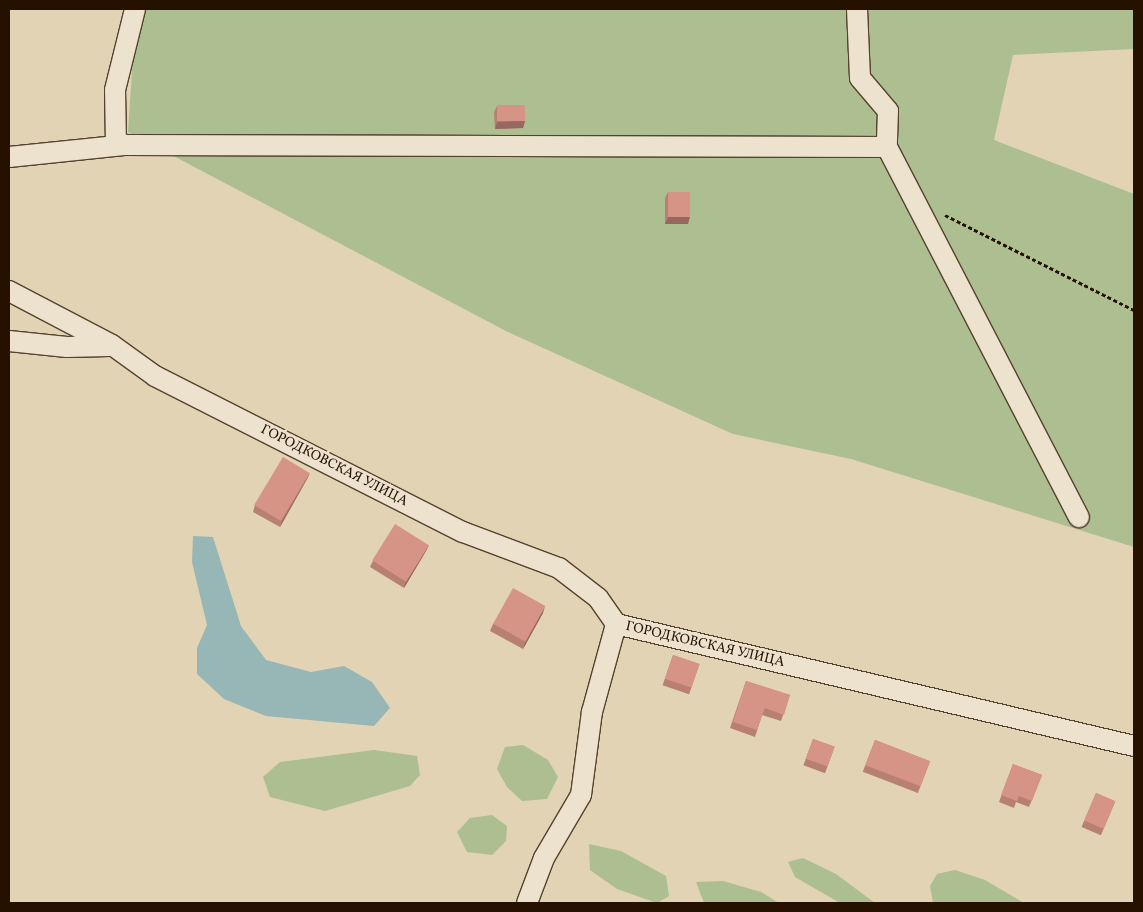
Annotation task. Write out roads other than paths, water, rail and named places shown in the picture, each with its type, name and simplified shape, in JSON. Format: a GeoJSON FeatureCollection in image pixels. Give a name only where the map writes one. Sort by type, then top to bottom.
{"type":"FeatureCollection","features":[{"type":"Feature","properties":{"kind":"street"},"geometry":{"type":"LineString","coordinates":[[121,145],[115,90],[135,9]]}},
{"type":"Feature","properties":{"kind":"street"},"geometry":{"type":"LineString","coordinates":[[857,9],[860,78],[888,110],[886,147],[1079,516]]}},
{"type":"Feature","properties":{"kind":"street"},"geometry":{"type":"LineString","coordinates":[[9,157],[121,145],[886,147]]}},
{"type":"Feature","properties":{"kind":"street","name":"ГОРОДКОВСКАЯ УЛИЦА"},"geometry":{"type":"LineString","coordinates":[[9,291],[112,346],[155,376],[464,532],[559,568],[598,598],[616,624],[1134,746]]}},
{"type":"Feature","properties":{"kind":"street"},"geometry":{"type":"LineString","coordinates":[[9,341],[67,347],[112,346]]}},
{"type":"Feature","properties":{"kind":"street"},"geometry":{"type":"LineString","coordinates":[[527,903],[544,858],[581,795],[592,712],[616,624]]}},
{"type":"Feature","properties":{"kind":"water"},"geometry":{"type":"Polygon","coordinates":[[[193,536],[213,537],[241,626],[266,660],[311,672],[344,666],[372,682],[390,708],[374,726],[266,716],[224,699],[197,674],[197,648],[207,625],[192,562],[193,536]]]}}]}
